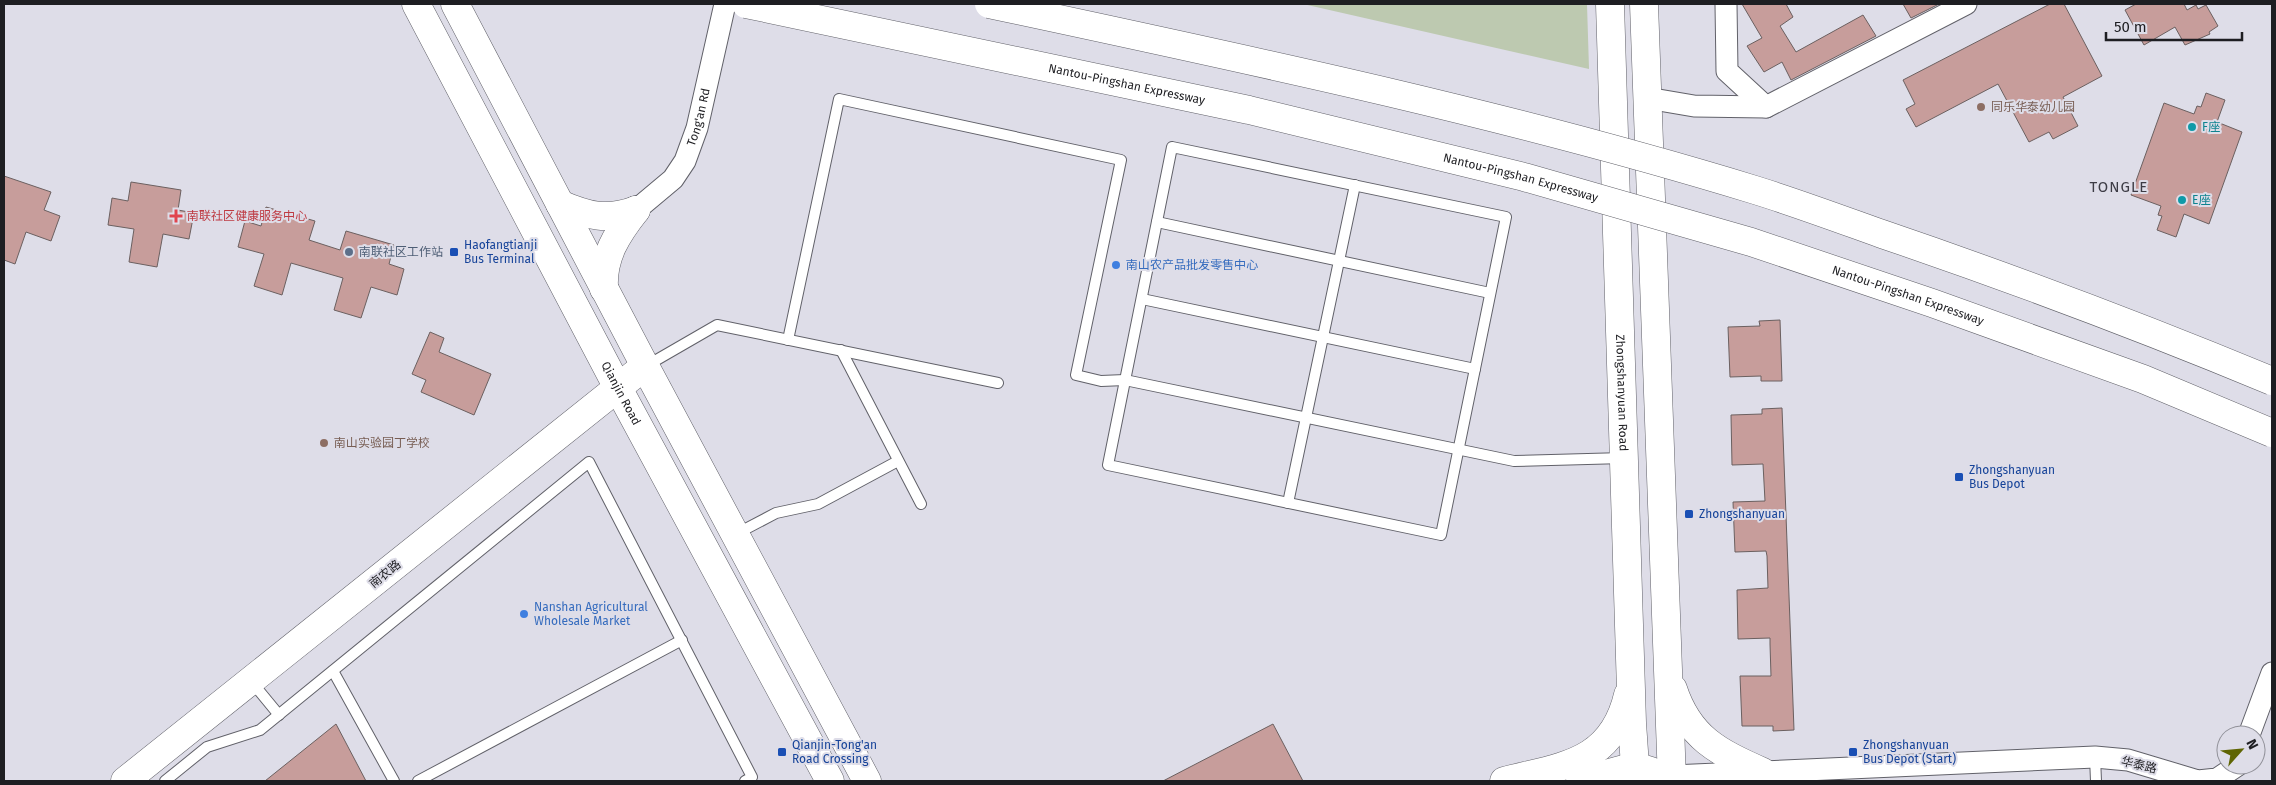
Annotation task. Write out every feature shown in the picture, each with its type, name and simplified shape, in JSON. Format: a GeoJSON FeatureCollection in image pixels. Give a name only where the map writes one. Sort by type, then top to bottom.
{"type":"FeatureCollection","features":[{"type":"Feature","properties":{"kind":"main road","name":"Qianjin Road"},"geometry":{"type":"LineString","coordinates":[[416,4],[618,388],[830,781]]}},
{"type":"Feature","properties":{"kind":"main road"},"geometry":{"type":"LineString","coordinates":[[456,4],[604,289],[867,781]]}},
{"type":"Feature","properties":{"kind":"main road","name":"Nantou-Pingshan Expressway"},"geometry":{"type":"LineString","coordinates":[[746,4],[1249,110],[1524,177],[1751,242],[1932,302],[2143,379],[2272,433]]}},
{"type":"Feature","properties":{"kind":"main road"},"geometry":{"type":"LineString","coordinates":[[990,4],[1260,62],[1538,129],[1756,190],[2059,297],[2272,381]]}},
{"type":"Feature","properties":{"kind":"main road","name":"Zhongshanyuan Road"},"geometry":{"type":"LineString","coordinates":[[1610,4],[1636,774]]}},
{"type":"Feature","properties":{"kind":"main road"},"geometry":{"type":"LineString","coordinates":[[1504,781],[1577,772],[1636,774],[1669,780],[1662,457],[1644,4]]}},
{"type":"Feature","properties":{"kind":"main road"},"geometry":{"type":"LineString","coordinates":[[1645,38],[1648,4]]}},
{"type":"Feature","properties":{"kind":"main road"},"geometry":{"type":"LineString","coordinates":[[560,204],[582,213],[603,217],[636,210]]}},
{"type":"Feature","properties":{"kind":"main road"},"geometry":{"type":"LineString","coordinates":[[604,289],[603,275],[614,239],[636,210]]}},
{"type":"Feature","properties":{"kind":"main road","name":"南农路"},"geometry":{"type":"LineString","coordinates":[[125,781],[645,366]]}},
{"type":"Feature","properties":{"kind":"main road"},"geometry":{"type":"LineString","coordinates":[[1668,674],[1678,705],[1688,723],[1703,740],[1729,757],[1753,777]]}},
{"type":"Feature","properties":{"kind":"main road"},"geometry":{"type":"LineString","coordinates":[[1577,772],[1605,742],[1625,707],[1632,676]]}},
{"type":"Feature","properties":{"kind":"street","name":"Tong'an Rd"},"geometry":{"type":"LineString","coordinates":[[636,210],[673,179],[685,161],[697,128],[725,4]]}},
{"type":"Feature","properties":{"kind":"street"},"geometry":{"type":"LineString","coordinates":[[1726,4],[1726,71],[1766,107]]}},
{"type":"Feature","properties":{"kind":"street"},"geometry":{"type":"LineString","coordinates":[[1647,98],[1694,106],[1766,107],[1966,4]]}},
{"type":"Feature","properties":{"kind":"street"},"geometry":{"type":"LineString","coordinates":[[2253,725],[2272,673]]}},
{"type":"Feature","properties":{"kind":"street","name":"华泰路"},"geometry":{"type":"LineString","coordinates":[[1669,780],[1753,777],[2095,757],[2128,760],[2198,781],[2217,779],[2223,775]]}},
{"type":"Feature","properties":{"kind":"lane"},"geometry":{"type":"LineString","coordinates":[[788,340],[839,99],[1121,160],[1076,375],[1101,381],[1125,380],[1514,461],[1624,458]]}},
{"type":"Feature","properties":{"kind":"lane"},"geometry":{"type":"LineString","coordinates":[[1172,147],[1355,186],[1506,217],[1441,535],[1108,465],[1172,147]]}},
{"type":"Feature","properties":{"kind":"lane"},"geometry":{"type":"LineString","coordinates":[[1288,503],[1355,186]]}},
{"type":"Feature","properties":{"kind":"lane"},"geometry":{"type":"LineString","coordinates":[[1157,222],[1490,293]]}},
{"type":"Feature","properties":{"kind":"lane"},"geometry":{"type":"LineString","coordinates":[[1142,299],[1475,369]]}},
{"type":"Feature","properties":{"kind":"lane"},"geometry":{"type":"LineString","coordinates":[[645,366],[717,325],[998,383]]}},
{"type":"Feature","properties":{"kind":"lane"},"geometry":{"type":"LineString","coordinates":[[841,350],[921,504]]}},
{"type":"Feature","properties":{"kind":"lane"},"geometry":{"type":"LineString","coordinates":[[735,534],[776,514],[818,504],[898,461]]}},
{"type":"Feature","properties":{"kind":"lane"},"geometry":{"type":"LineString","coordinates":[[164,781],[208,747],[260,730],[589,462],[752,778],[745,781]]}},
{"type":"Feature","properties":{"kind":"lane"},"geometry":{"type":"LineString","coordinates":[[418,781],[682,640]]}},
{"type":"Feature","properties":{"kind":"lane"},"geometry":{"type":"LineString","coordinates":[[333,671],[394,781]]}},
{"type":"Feature","properties":{"kind":"lane"},"geometry":{"type":"LineString","coordinates":[[251,680],[279,715]]}},
{"type":"Feature","properties":{"kind":"lane"},"geometry":{"type":"LineString","coordinates":[[2095,757],[2096,781]]}},
{"type":"Feature","properties":{"kind":"green space"},"geometry":{"type":"Polygon","coordinates":[[[1303,4],[1587,4],[1589,69],[1303,4]]]}},
{"type":"Feature","properties":{"kind":"building"},"geometry":{"type":"Polygon","coordinates":[[[1742,4],[1786,4],[1793,17],[1780,26],[1796,52],[1863,15],[1876,36],[1791,80],[1782,62],[1764,72],[1747,46],[1762,38],[1742,4]]]}},
{"type":"Feature","properties":{"kind":"building"},"geometry":{"type":"Polygon","coordinates":[[[1903,4],[1939,4],[1911,18],[1903,4]]]}},
{"type":"Feature","properties":{"kind":"building"},"geometry":{"type":"Polygon","coordinates":[[[2050,4],[2064,4],[2102,76],[2063,97],[2078,126],[2053,139],[2049,132],[2029,142],[1998,84],[1916,127],[1906,109],[1915,104],[1903,80],[2050,4]]]}},
{"type":"Feature","properties":{"kind":"building"},"geometry":{"type":"Polygon","coordinates":[[[2136,4],[2184,4],[2187,10],[2196,5],[2198,9],[2206,5],[2218,26],[2209,32],[2210,34],[2185,45],[2175,27],[2144,45],[2125,10],[2136,4]]]}},
{"type":"Feature","properties":{"kind":"building"},"geometry":{"type":"Polygon","coordinates":[[[2206,93],[2225,100],[2217,122],[2242,132],[2209,224],[2184,214],[2176,237],[2157,230],[2162,216],[2158,215],[2161,206],[2131,195],[2164,103],[2194,114],[2197,106],[2201,107],[2206,93]]]}},
{"type":"Feature","properties":{"kind":"building"},"geometry":{"type":"Polygon","coordinates":[[[4,176],[51,192],[44,210],[60,216],[51,241],[26,232],[15,264],[4,260],[4,176]]]}},
{"type":"Feature","properties":{"kind":"building"},"geometry":{"type":"Polygon","coordinates":[[[131,182],[181,190],[178,210],[194,213],[189,239],[163,234],[157,267],[129,262],[134,229],[108,225],[112,198],[128,201],[131,182]]]}},
{"type":"Feature","properties":{"kind":"building"},"geometry":{"type":"Polygon","coordinates":[[[266,207],[315,221],[309,240],[340,250],[346,231],[394,245],[389,264],[404,269],[397,295],[371,287],[361,318],[334,310],[343,278],[291,263],[282,295],[254,286],[264,254],[238,247],[245,221],[261,226],[266,207]]]}},
{"type":"Feature","properties":{"kind":"building"},"geometry":{"type":"Polygon","coordinates":[[[1780,320],[1782,381],[1761,381],[1761,376],[1730,377],[1728,327],[1760,326],[1759,321],[1780,320]]]}},
{"type":"Feature","properties":{"kind":"building"},"geometry":{"type":"Polygon","coordinates":[[[430,332],[444,338],[439,352],[491,374],[474,415],[421,392],[426,380],[412,374],[430,332]]]}},
{"type":"Feature","properties":{"kind":"building"},"geometry":{"type":"Polygon","coordinates":[[[1782,408],[1794,730],[1773,731],[1773,726],[1742,726],[1740,676],[1771,676],[1770,638],[1738,639],[1737,590],[1768,588],[1767,556],[1766,551],[1735,552],[1733,502],[1765,501],[1763,464],[1732,465],[1731,415],[1762,414],[1762,409],[1782,408]]]}},
{"type":"Feature","properties":{"kind":"building"},"geometry":{"type":"Polygon","coordinates":[[[336,724],[366,781],[265,781],[336,724]]]}},
{"type":"Feature","properties":{"kind":"building"},"geometry":{"type":"Polygon","coordinates":[[[1273,724],[1303,781],[1163,781],[1273,724]]]}},
{"type":"Feature","properties":{"kind":"place","name":"同乐华泰幼儿园"},"geometry":{"type":"Point","coordinates":[1981,107]}},
{"type":"Feature","properties":{"kind":"place","name":"F座"},"geometry":{"type":"Point","coordinates":[2192,127]}},
{"type":"Feature","properties":{"kind":"place","name":"E座"},"geometry":{"type":"Point","coordinates":[2182,200]}},
{"type":"Feature","properties":{"kind":"place","name":"南联社区健康服务中心"},"geometry":{"type":"Point","coordinates":[176,216]}},
{"type":"Feature","properties":{"kind":"place","name":"南联社区工作站"},"geometry":{"type":"Point","coordinates":[349,252]}},
{"type":"Feature","properties":{"kind":"place","name":"Haofangtianji Bus Terminal"},"geometry":{"type":"Point","coordinates":[454,252]}},
{"type":"Feature","properties":{"kind":"place","name":"南山农产品批发零售中心"},"geometry":{"type":"Point","coordinates":[1116,265]}},
{"type":"Feature","properties":{"kind":"place","name":"南山实验园丁学校"},"geometry":{"type":"Point","coordinates":[324,443]}},
{"type":"Feature","properties":{"kind":"place","name":"Zhongshanyuan Bus Depot"},"geometry":{"type":"Point","coordinates":[1959,477]}},
{"type":"Feature","properties":{"kind":"place","name":"Zhongshanyuan"},"geometry":{"type":"Point","coordinates":[1689,514]}},
{"type":"Feature","properties":{"kind":"place","name":"Nanshan Agricultural Wholesale Market"},"geometry":{"type":"Point","coordinates":[524,614]}},
{"type":"Feature","properties":{"kind":"place","name":"Qianjin-Tong'an Road Crossing"},"geometry":{"type":"Point","coordinates":[782,752]}},
{"type":"Feature","properties":{"kind":"place","name":"Zhongshanyuan Bus Depot (Start)"},"geometry":{"type":"Point","coordinates":[1853,752]}},
{"type":"Feature","properties":{"kind":"district","name":"TONGLE"},"geometry":{"type":"Point","coordinates":[2119,187]}}]}
